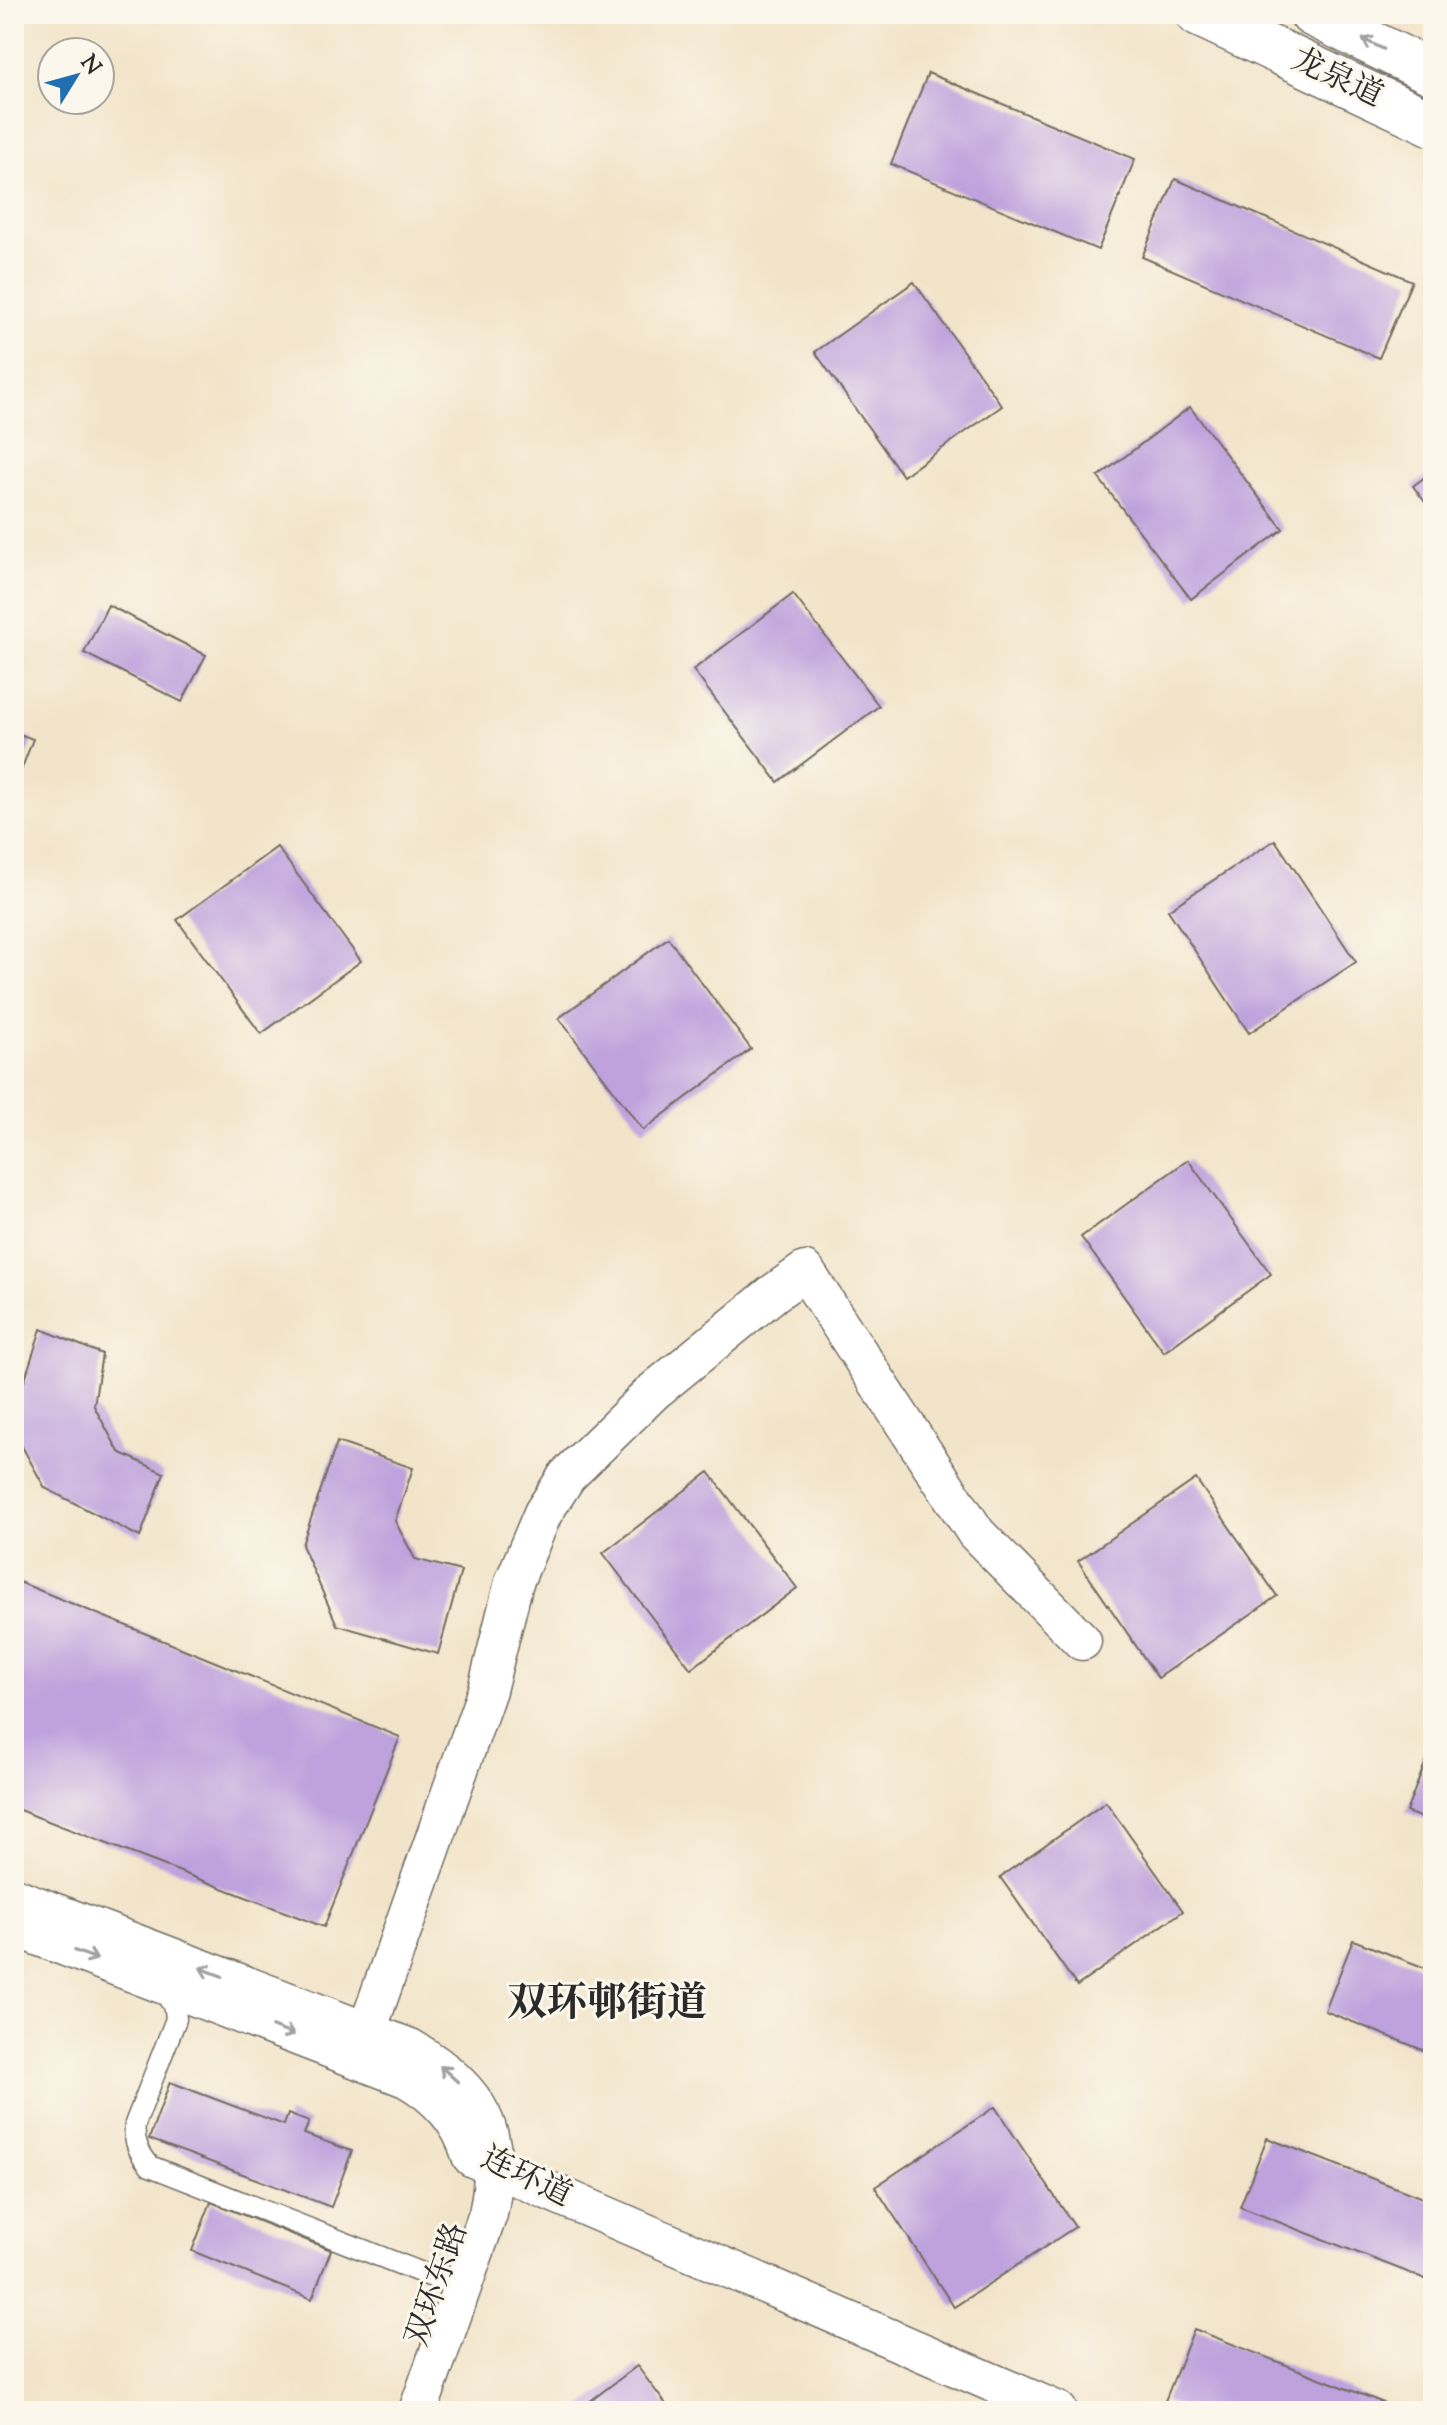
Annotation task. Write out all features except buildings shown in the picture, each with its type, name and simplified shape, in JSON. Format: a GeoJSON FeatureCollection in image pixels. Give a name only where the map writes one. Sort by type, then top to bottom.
{"type":"FeatureCollection","features":[{"type":"Feature","properties":{"kind":"street","name":"龙泉道"},"geometry":{"type":"LineString","coordinates":[[1198,14],[1433,124]]}},
{"type":"Feature","properties":{"kind":"street","name":"龙泉道"},"geometry":{"type":"LineString","coordinates":[[1312,14],[1433,73]]}},
{"type":"Feature","properties":{"kind":"street"},"geometry":{"type":"LineString","coordinates":[[362,2045],[487,1690],[514,1582],[543,1513],[567,1476],[654,1391],[805,1271],[976,1533],[1082,1641]]}},
{"type":"Feature","properties":{"kind":"street"},"geometry":{"type":"LineString","coordinates":[[14,1897],[362,2045]]}},
{"type":"Feature","properties":{"kind":"street"},"geometry":{"type":"LineString","coordinates":[[14,1927],[158,1982],[362,2045]]}},
{"type":"Feature","properties":{"kind":"street","name":"双环东路"},"geometry":{"type":"LineString","coordinates":[[362,2045],[410,2048],[438,2064],[463,2087],[489,2134],[482,2162],[493,2189],[488,2214],[454,2272],[395,2411]]}},
{"type":"Feature","properties":{"kind":"street","name":"连环道"},"geometry":{"type":"LineString","coordinates":[[482,2162],[1058,2411]]}},
{"type":"Feature","properties":{"kind":"street","name":"双环东路"},"geometry":{"type":"LineString","coordinates":[[418,2411],[454,2272]]}},
{"type":"Feature","properties":{"kind":"lane"},"geometry":{"type":"LineString","coordinates":[[158,1982],[171,2001],[176,2019],[135,2124],[139,2152],[150,2166],[454,2272]]}},
{"type":"Feature","properties":{"kind":"district","name":"双环邨街道"},"geometry":{"type":"Point","coordinates":[607,2005]}}]}
